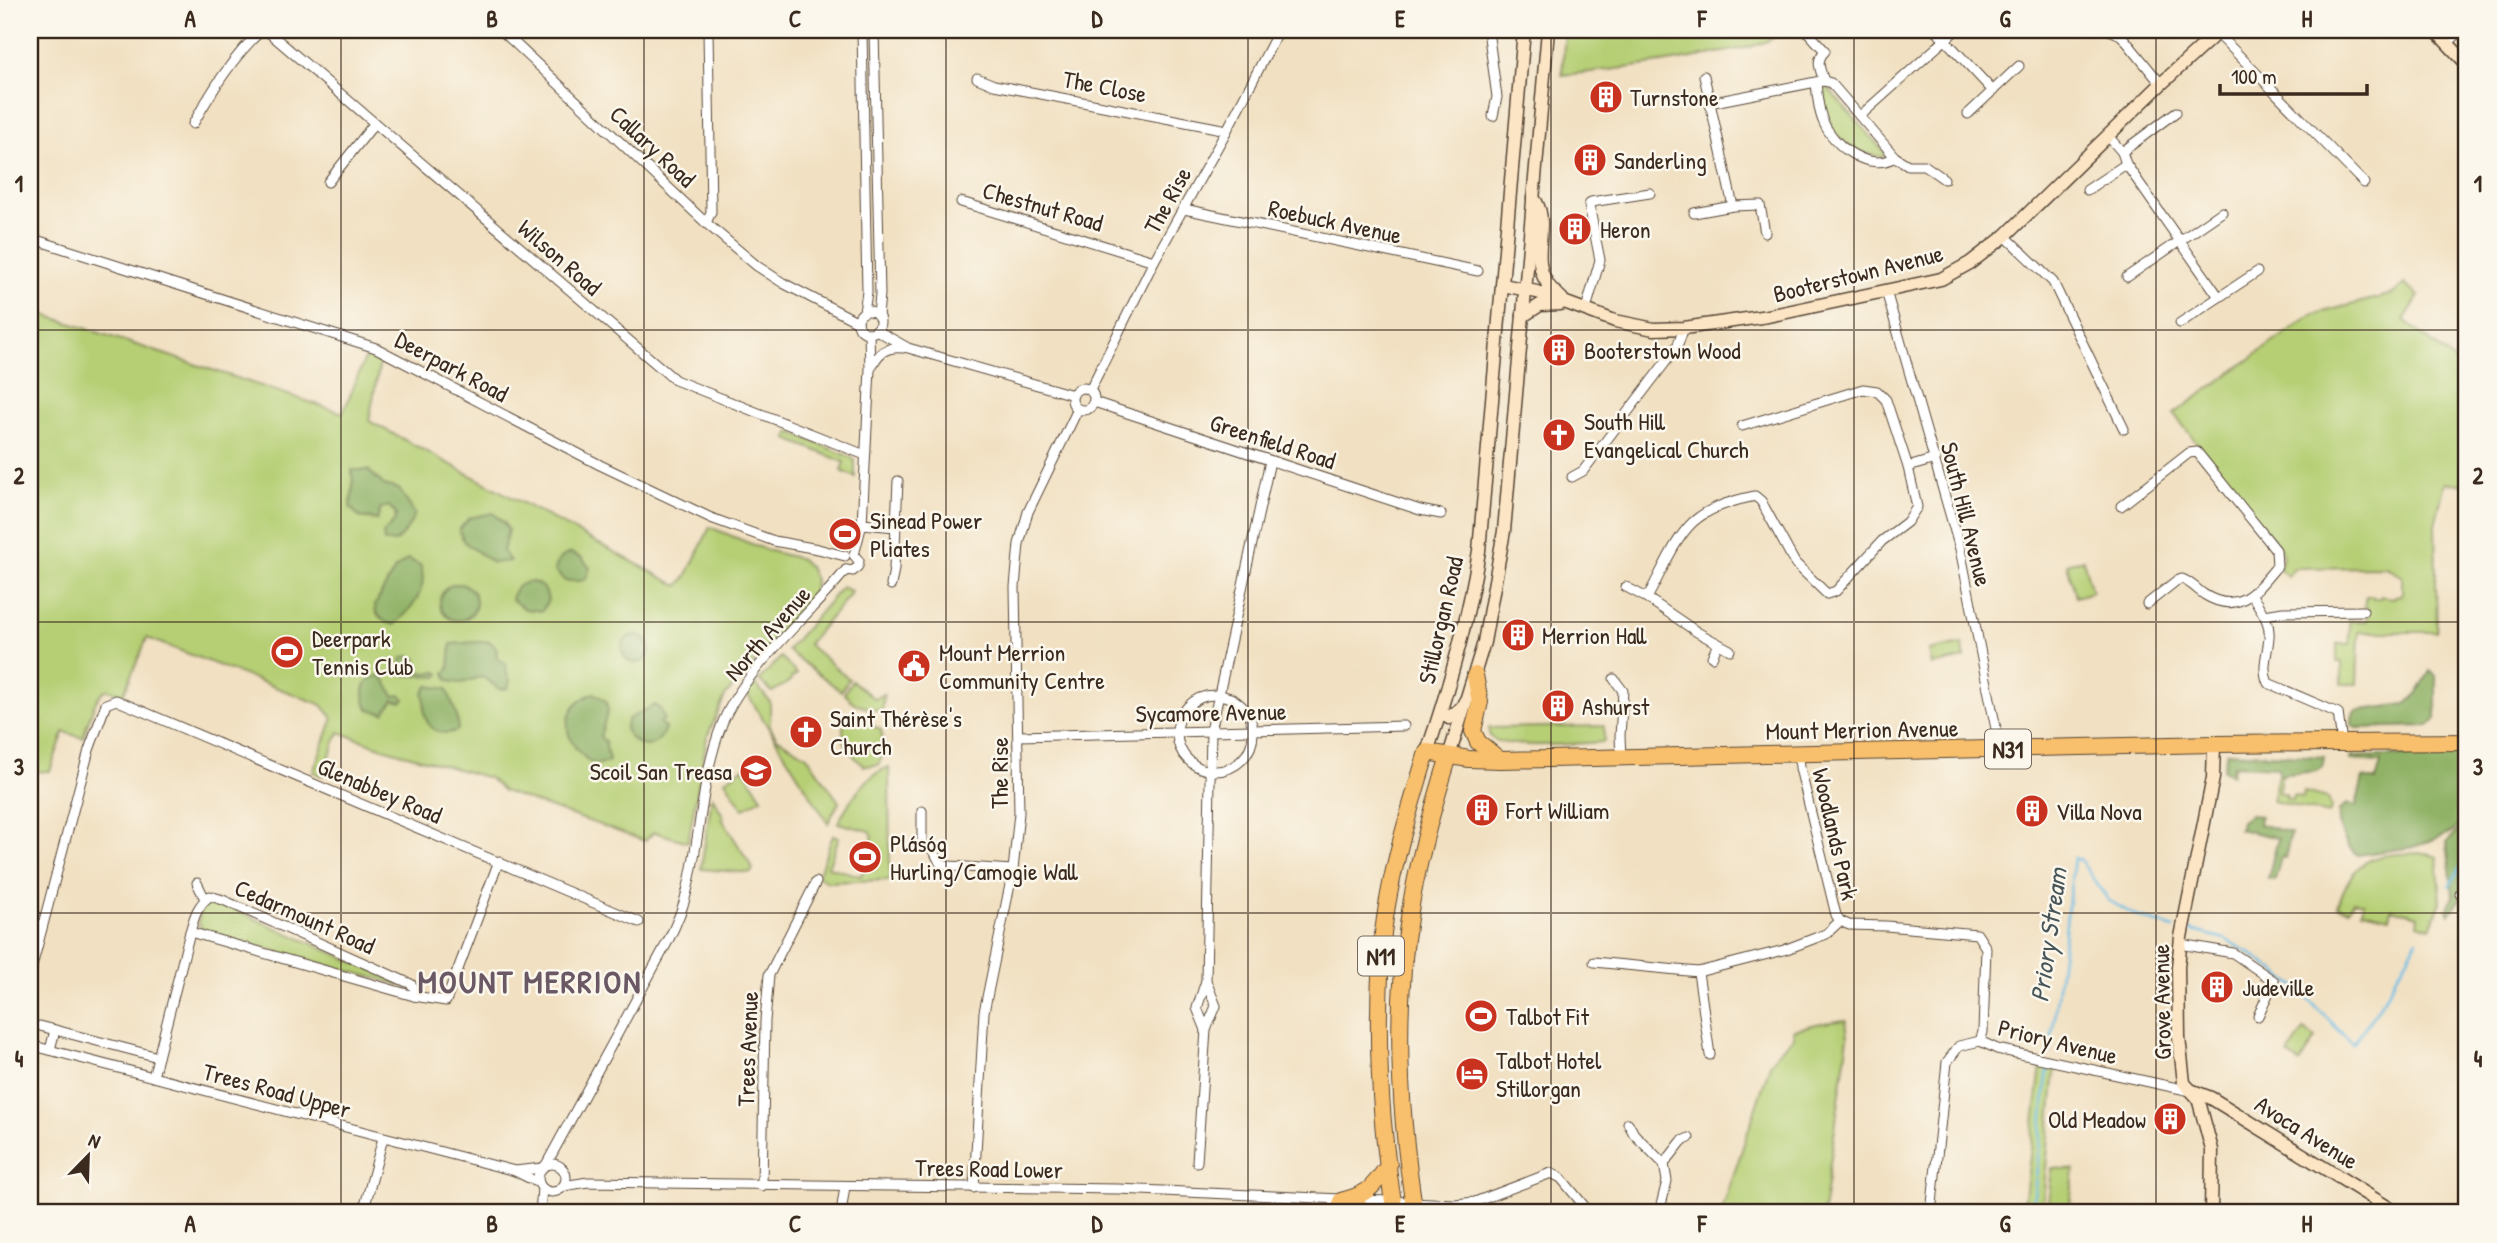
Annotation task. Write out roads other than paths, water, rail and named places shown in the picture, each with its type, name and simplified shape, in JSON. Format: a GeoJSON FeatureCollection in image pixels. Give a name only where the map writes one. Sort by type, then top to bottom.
{"type":"FeatureCollection","features":[{"type":"Feature","properties":{"kind":"highway"},"geometry":{"type":"LineString","coordinates":[[1475,675],[1480,702],[1472,731],[1478,742],[1500,760]]}},
{"type":"Feature","properties":{"kind":"highway","name":"Mount Merrion Avenue"},"geometry":{"type":"LineString","coordinates":[[1427,752],[1500,760],[2467,741]]}},
{"type":"Feature","properties":{"kind":"highway","name":"Stillorgan Road"},"geometry":{"type":"LineString","coordinates":[[1394,1207],[1388,1165],[1381,1064],[1381,952],[1391,889],[1427,752]]}},
{"type":"Feature","properties":{"kind":"highway","name":"Stillorgan Road"},"geometry":{"type":"LineString","coordinates":[[1414,1208],[1404,1124],[1402,976],[1417,876],[1435,799],[1449,756]]}},
{"type":"Feature","properties":{"kind":"highway"},"geometry":{"type":"LineString","coordinates":[[1341,1201],[1363,1195],[1373,1187],[1388,1165]]}},
{"type":"Feature","properties":{"kind":"highway"},"geometry":{"type":"LineString","coordinates":[[1341,1201],[1371,1213]]}},
{"type":"Feature","properties":{"kind":"main road"},"geometry":{"type":"LineString","coordinates":[[30,36],[33,30]]}},
{"type":"Feature","properties":{"kind":"main road","name":"Stillorgan Road"},"geometry":{"type":"LineString","coordinates":[[1427,752],[1470,610],[1479,551],[1524,30]]}},
{"type":"Feature","properties":{"kind":"main road","name":"Stillorgan Road"},"geometry":{"type":"LineString","coordinates":[[1449,756],[1475,675],[1504,531],[1548,30]]}},
{"type":"Feature","properties":{"kind":"main road"},"geometry":{"type":"LineString","coordinates":[[2435,30],[2467,64]]}},
{"type":"Feature","properties":{"kind":"main road","name":"Booterstown Avenue"},"geometry":{"type":"LineString","coordinates":[[1503,285],[1525,288],[1615,321],[1642,328],[1684,328],[1768,316],[1941,279],[1970,263],[2005,236],[2161,84],[2219,32]]}},
{"type":"Feature","properties":{"kind":"main road"},"geometry":{"type":"LineString","coordinates":[[1533,197],[1541,211],[1538,257],[1542,272],[1547,284],[1567,304]]}},
{"type":"Feature","properties":{"kind":"main road"},"geometry":{"type":"LineString","coordinates":[[1507,234],[1520,243],[1530,236]]}},
{"type":"Feature","properties":{"kind":"main road"},"geometry":{"type":"LineString","coordinates":[[1523,316],[1541,304],[1567,304]]}},
{"type":"Feature","properties":{"kind":"main road"},"geometry":{"type":"LineString","coordinates":[[1441,711],[1449,718],[1462,707],[1475,675]]}},
{"type":"Feature","properties":{"kind":"main road","name":"Grove Avenue"},"geometry":{"type":"LineString","coordinates":[[2211,1213],[2212,1150],[2198,1098],[2184,1083],[2178,979],[2180,944],[2213,778],[2214,744]]}},
{"type":"Feature","properties":{"kind":"main road","name":"Avoca Avenue"},"geometry":{"type":"LineString","coordinates":[[2193,1091],[2211,1098],[2397,1213]]}},
{"type":"Feature","properties":{"kind":"street","name":"Wilson Road"},"geometry":{"type":"LineString","coordinates":[[264,30],[675,380],[865,455]]}},
{"type":"Feature","properties":{"kind":"street"},"geometry":{"type":"LineString","coordinates":[[193,124],[248,42],[264,30]]}},
{"type":"Feature","properties":{"kind":"street","name":"Callary Road"},"geometry":{"type":"LineString","coordinates":[[501,30],[706,223],[759,268],[858,321]]}},
{"type":"Feature","properties":{"kind":"street"},"geometry":{"type":"LineString","coordinates":[[706,223],[711,212],[708,30]]}},
{"type":"Feature","properties":{"kind":"street"},"geometry":{"type":"LineString","coordinates":[[862,30],[867,292],[864,312],[858,321],[863,331],[873,331],[908,348],[1073,395]]}},
{"type":"Feature","properties":{"kind":"street"},"geometry":{"type":"LineString","coordinates":[[849,556],[858,558],[858,566],[852,571],[846,570],[842,564],[849,556],[862,524],[873,331],[879,325],[874,30]]}},
{"type":"Feature","properties":{"kind":"street","name":"The Rise"},"geometry":{"type":"LineString","coordinates":[[1090,390],[1154,261],[1279,30]]}},
{"type":"Feature","properties":{"kind":"street"},"geometry":{"type":"LineString","coordinates":[[1488,30],[1497,97],[1493,116]]}},
{"type":"Feature","properties":{"kind":"street"},"geometry":{"type":"LineString","coordinates":[[1806,30],[1825,51],[1818,62],[1823,120],[1830,135],[1844,149],[1868,161],[1887,162],[1895,157]]}},
{"type":"Feature","properties":{"kind":"street"},"geometry":{"type":"LineString","coordinates":[[1936,30],[1993,91]]}},
{"type":"Feature","properties":{"kind":"street"},"geometry":{"type":"LineString","coordinates":[[1860,116],[1956,30]]}},
{"type":"Feature","properties":{"kind":"street"},"geometry":{"type":"LineString","coordinates":[[2109,30],[2121,35],[2161,84]]}},
{"type":"Feature","properties":{"kind":"street"},"geometry":{"type":"LineString","coordinates":[[2448,43],[2462,30]]}},
{"type":"Feature","properties":{"kind":"street"},"geometry":{"type":"LineString","coordinates":[[2219,32],[2364,183]]}},
{"type":"Feature","properties":{"kind":"street"},"geometry":{"type":"LineString","coordinates":[[1968,114],[2019,66]]}},
{"type":"Feature","properties":{"kind":"street"},"geometry":{"type":"LineString","coordinates":[[1704,76],[1733,206]]}},
{"type":"Feature","properties":{"kind":"street","name":"The Close"},"geometry":{"type":"LineString","coordinates":[[977,78],[994,85],[1227,130]]}},
{"type":"Feature","properties":{"kind":"street"},"geometry":{"type":"LineString","coordinates":[[1709,103],[1820,81],[1831,83],[1895,157],[1908,165],[1924,165],[1944,179]]}},
{"type":"Feature","properties":{"kind":"street"},"geometry":{"type":"LineString","coordinates":[[2122,152],[2176,112]]}},
{"type":"Feature","properties":{"kind":"street"},"geometry":{"type":"LineString","coordinates":[[328,182],[374,124]]}},
{"type":"Feature","properties":{"kind":"street"},"geometry":{"type":"LineString","coordinates":[[2108,136],[2122,152],[2126,164],[2219,297]]}},
{"type":"Feature","properties":{"kind":"street"},"geometry":{"type":"LineString","coordinates":[[2087,190],[2126,164]]}},
{"type":"Feature","properties":{"kind":"street"},"geometry":{"type":"LineString","coordinates":[[1586,309],[1600,260],[1591,202],[1650,193]]}},
{"type":"Feature","properties":{"kind":"street","name":"Chestnut Road"},"geometry":{"type":"LineString","coordinates":[[961,202],[1154,261]]}},
{"type":"Feature","properties":{"kind":"street"},"geometry":{"type":"LineString","coordinates":[[1694,213],[1733,206],[1760,205],[1765,233]]}},
{"type":"Feature","properties":{"kind":"street","name":"Roebuck Avenue"},"geometry":{"type":"LineString","coordinates":[[1184,209],[1478,271]]}},
{"type":"Feature","properties":{"kind":"street"},"geometry":{"type":"LineString","coordinates":[[2127,277],[2222,212]]}},
{"type":"Feature","properties":{"kind":"street"},"geometry":{"type":"LineString","coordinates":[[2005,236],[2053,282],[2124,429]]}},
{"type":"Feature","properties":{"kind":"street","name":"Deerpark Road"},"geometry":{"type":"LineString","coordinates":[[30,238],[376,348],[600,465],[711,518],[774,541],[849,556]]}},
{"type":"Feature","properties":{"kind":"street"},"geometry":{"type":"LineString","coordinates":[[2180,323],[2257,272]]}},
{"type":"Feature","properties":{"kind":"street","name":"South Hill Avenue"},"geometry":{"type":"LineString","coordinates":[[1886,291],[1960,549],[2000,749]]}},
{"type":"Feature","properties":{"kind":"street"},"geometry":{"type":"LineString","coordinates":[[864,312],[873,312],[878,316]]}},
{"type":"Feature","properties":{"kind":"street"},"geometry":{"type":"LineString","coordinates":[[1572,477],[1583,471],[1677,347],[1684,328]]}},
{"type":"Feature","properties":{"kind":"street"},"geometry":{"type":"LineString","coordinates":[[870,369],[877,355],[884,350],[908,348]]}},
{"type":"Feature","properties":{"kind":"street"},"geometry":{"type":"LineString","coordinates":[[1080,388],[1090,390],[1094,402],[1089,408],[1078,409],[1073,405],[1073,395],[1080,388]]}},
{"type":"Feature","properties":{"kind":"street"},"geometry":{"type":"LineString","coordinates":[[1647,598],[1691,524],[1701,515],[1755,496],[1761,501],[1795,563],[1827,594],[1836,591],[1858,566],[1915,513],[1917,501],[1908,467],[1886,400],[1877,391],[1863,389],[1742,426]]}},
{"type":"Feature","properties":{"kind":"street","name":"Greenfield Road"},"geometry":{"type":"LineString","coordinates":[[1094,402],[1420,510],[1441,514]]}},
{"type":"Feature","properties":{"kind":"street","name":"The Rise"},"geometry":{"type":"LineString","coordinates":[[974,1188],[984,1012],[1013,870],[1019,813],[1014,587],[1019,544],[1028,512],[1078,409]]}},
{"type":"Feature","properties":{"kind":"street"},"geometry":{"type":"LineString","coordinates":[[2121,506],[2189,453],[2197,452],[2276,550],[2277,566],[2252,595],[2234,603],[2207,597],[2182,579],[2147,604]]}},
{"type":"Feature","properties":{"kind":"street"},"geometry":{"type":"LineString","coordinates":[[1908,467],[1935,459]]}},
{"type":"Feature","properties":{"kind":"street"},"geometry":{"type":"LineString","coordinates":[[1206,1030],[1197,1008],[1206,981],[1211,731],[1270,461]]}},
{"type":"Feature","properties":{"kind":"street"},"geometry":{"type":"LineString","coordinates":[[891,585],[898,481]]}},
{"type":"Feature","properties":{"kind":"street"},"geometry":{"type":"LineString","coordinates":[[862,524],[896,527]]}},
{"type":"Feature","properties":{"kind":"street","name":"North Avenue"},"geometry":{"type":"LineString","coordinates":[[544,1166],[668,941],[688,891],[712,756],[723,722],[733,703],[758,669],[846,570]]}},
{"type":"Feature","properties":{"kind":"street"},"geometry":{"type":"LineString","coordinates":[[1626,587],[1730,650]]}},
{"type":"Feature","properties":{"kind":"street"},"geometry":{"type":"LineString","coordinates":[[2252,595],[2264,615],[2270,635],[2264,671],[2268,682],[2338,713],[2342,743]]}},
{"type":"Feature","properties":{"kind":"street"},"geometry":{"type":"LineString","coordinates":[[2264,615],[2283,612],[2362,611]]}},
{"type":"Feature","properties":{"kind":"street"},"geometry":{"type":"LineString","coordinates":[[1712,657],[1718,644]]}},
{"type":"Feature","properties":{"kind":"street"},"geometry":{"type":"LineString","coordinates":[[1614,679],[1623,691],[1619,736],[1621,758]]}},
{"type":"Feature","properties":{"kind":"street"},"geometry":{"type":"LineString","coordinates":[[1218,694],[1229,698],[1245,712],[1252,730],[1250,749],[1243,759],[1234,767],[1212,772],[1186,758],[1181,750],[1178,732],[1184,711],[1190,704],[1207,695],[1218,694]]}},
{"type":"Feature","properties":{"kind":"street","name":"Glenabbey Road"},"geometry":{"type":"LineString","coordinates":[[30,974],[89,750],[106,704],[116,699],[639,922]]}},
{"type":"Feature","properties":{"kind":"street","name":"Sycamore Avenue"},"geometry":{"type":"LineString","coordinates":[[1019,736],[1404,726]]}},
{"type":"Feature","properties":{"kind":"street","name":"Woodlands Park"},"geometry":{"type":"LineString","coordinates":[[1799,753],[1800,768],[1836,915],[1840,921],[1849,925],[1977,934],[1986,948],[1983,1032],[1980,1041]]}},
{"type":"Feature","properties":{"kind":"street"},"geometry":{"type":"LineString","coordinates":[[922,811],[922,843],[934,851],[940,863],[1013,870]]}},
{"type":"Feature","properties":{"kind":"street","name":"Cedarmount Road"},"geometry":{"type":"LineString","coordinates":[[190,932],[414,996],[446,1001],[499,861]]}},
{"type":"Feature","properties":{"kind":"street","name":"Trees Avenue"},"geometry":{"type":"LineString","coordinates":[[762,1186],[765,1021],[769,975],[816,882]]}},
{"type":"Feature","properties":{"kind":"street"},"geometry":{"type":"LineString","coordinates":[[197,883],[205,899]]}},
{"type":"Feature","properties":{"kind":"street","name":"Cedarmount Road"},"geometry":{"type":"LineString","coordinates":[[153,1076],[190,932],[198,908],[210,896],[411,984],[415,989],[414,996]]}},
{"type":"Feature","properties":{"kind":"street","name":"Woodlands Park"},"geometry":{"type":"LineString","coordinates":[[1594,962],[1698,972],[1784,950],[1826,934],[1840,921]]}},
{"type":"Feature","properties":{"kind":"street"},"geometry":{"type":"LineString","coordinates":[[2180,944],[2233,953],[2274,981],[2258,1016]]}},
{"type":"Feature","properties":{"kind":"street"},"geometry":{"type":"LineString","coordinates":[[1698,972],[1710,1055]]}},
{"type":"Feature","properties":{"kind":"street"},"geometry":{"type":"LineString","coordinates":[[1197,1162],[1206,1030],[1216,1006],[1206,981]]}},
{"type":"Feature","properties":{"kind":"street"},"geometry":{"type":"LineString","coordinates":[[40,1026],[158,1057]]}},
{"type":"Feature","properties":{"kind":"street"},"geometry":{"type":"LineString","coordinates":[[50,1050],[55,1030]]}},
{"type":"Feature","properties":{"kind":"street","name":"Priory Avenue"},"geometry":{"type":"LineString","coordinates":[[1931,1213],[1947,1062],[1959,1046],[1980,1041],[1997,1049],[2193,1091]]}},
{"type":"Feature","properties":{"kind":"street","name":"Trees Road Upper"},"geometry":{"type":"LineString","coordinates":[[30,1045],[514,1171]]}},
{"type":"Feature","properties":{"kind":"street"},"geometry":{"type":"LineString","coordinates":[[113,1066],[118,1047]]}},
{"type":"Feature","properties":{"kind":"street"},"geometry":{"type":"LineString","coordinates":[[1628,1122],[1634,1134],[1664,1164],[1667,1181],[1659,1213]]}},
{"type":"Feature","properties":{"kind":"street"},"geometry":{"type":"LineString","coordinates":[[363,1213],[383,1138]]}},
{"type":"Feature","properties":{"kind":"street"},"geometry":{"type":"LineString","coordinates":[[1664,1164],[1682,1141],[1689,1138]]}},
{"type":"Feature","properties":{"kind":"street"},"geometry":{"type":"LineString","coordinates":[[540,1213],[552,1192],[563,1186],[557,1145]]}},
{"type":"Feature","properties":{"kind":"street"},"geometry":{"type":"LineString","coordinates":[[514,1171],[544,1166],[562,1169],[588,1182]]}},
{"type":"Feature","properties":{"kind":"street"},"geometry":{"type":"LineString","coordinates":[[540,1213],[538,1175],[544,1166]]}},
{"type":"Feature","properties":{"kind":"street"},"geometry":{"type":"LineString","coordinates":[[514,1171],[552,1192]]}},
{"type":"Feature","properties":{"kind":"street","name":"Trees Road Lower"},"geometry":{"type":"LineString","coordinates":[[563,1186],[588,1182],[1157,1190],[1414,1208],[1475,1202],[1551,1173],[1560,1178],[1590,1213]]}},
{"type":"Feature","properties":{"kind":"street"},"geometry":{"type":"LineString","coordinates":[[841,1213],[845,1186]]}},
{"type":"Feature","properties":{"kind":"waterway","name":"Priory Stream"},"geometry":{"type":"LineString","coordinates":[[2050,1053],[2074,858],[2080,860],[2108,900],[2136,916],[2174,928]]}},
{"type":"Feature","properties":{"kind":"waterway","name":"Priory Stream"},"geometry":{"type":"LineString","coordinates":[[2449,886],[2462,866]]}},
{"type":"Feature","properties":{"kind":"waterway","name":"Priory Stream"},"geometry":{"type":"LineString","coordinates":[[2190,930],[2225,939],[2253,955],[2295,986],[2353,1044],[2377,1010],[2418,940]]}},
{"type":"Feature","properties":{"kind":"waterway"},"geometry":{"type":"LineString","coordinates":[[2032,1213],[2048,1068]]}},
{"type":"Feature","properties":{"kind":"place","name":"Turnstone"},"geometry":{"type":"Point","coordinates":[1606,97]}},
{"type":"Feature","properties":{"kind":"place","name":"Sanderling"},"geometry":{"type":"Point","coordinates":[1590,160]}},
{"type":"Feature","properties":{"kind":"place","name":"Heron"},"geometry":{"type":"Point","coordinates":[1575,229]}},
{"type":"Feature","properties":{"kind":"place","name":"Booterstown Wood"},"geometry":{"type":"Point","coordinates":[1559,350]}},
{"type":"Feature","properties":{"kind":"place","name":"South Hill Evangelical Church"},"geometry":{"type":"Point","coordinates":[1559,435]}},
{"type":"Feature","properties":{"kind":"place","name":"Sinead Power Pliates"},"geometry":{"type":"Point","coordinates":[845,534]}},
{"type":"Feature","properties":{"kind":"place","name":"Merrion Hall"},"geometry":{"type":"Point","coordinates":[1518,635]}},
{"type":"Feature","properties":{"kind":"place","name":"Deerpark Tennis Club"},"geometry":{"type":"Point","coordinates":[287,652]}},
{"type":"Feature","properties":{"kind":"place","name":"Mount Merrion Community Centre"},"geometry":{"type":"Point","coordinates":[914,666]}},
{"type":"Feature","properties":{"kind":"place","name":"Ashurst"},"geometry":{"type":"Point","coordinates":[1558,706]}},
{"type":"Feature","properties":{"kind":"place","name":"Saint Thérèse's Church"},"geometry":{"type":"Point","coordinates":[806,732]}},
{"type":"Feature","properties":{"kind":"place","name":"Scoil San Treasa"},"geometry":{"type":"Point","coordinates":[756,771]}},
{"type":"Feature","properties":{"kind":"place","name":"Fort William"},"geometry":{"type":"Point","coordinates":[1482,810]}},
{"type":"Feature","properties":{"kind":"place","name":"Villa Nova"},"geometry":{"type":"Point","coordinates":[2032,811]}},
{"type":"Feature","properties":{"kind":"place","name":"Plásóg Hurling/Camogie Wall"},"geometry":{"type":"Point","coordinates":[865,857]}},
{"type":"Feature","properties":{"kind":"place","name":"Judeville"},"geometry":{"type":"Point","coordinates":[2217,987]}},
{"type":"Feature","properties":{"kind":"place","name":"Talbot Fit"},"geometry":{"type":"Point","coordinates":[1481,1016]}},
{"type":"Feature","properties":{"kind":"place","name":"Talbot Hotel Stillorgan"},"geometry":{"type":"Point","coordinates":[1472,1074]}},
{"type":"Feature","properties":{"kind":"place","name":"Old Meadow"},"geometry":{"type":"Point","coordinates":[2170,1119]}},
{"type":"Feature","properties":{"kind":"district","name":"MOUNT MERRION"},"geometry":{"type":"Point","coordinates":[530,981]}}]}
